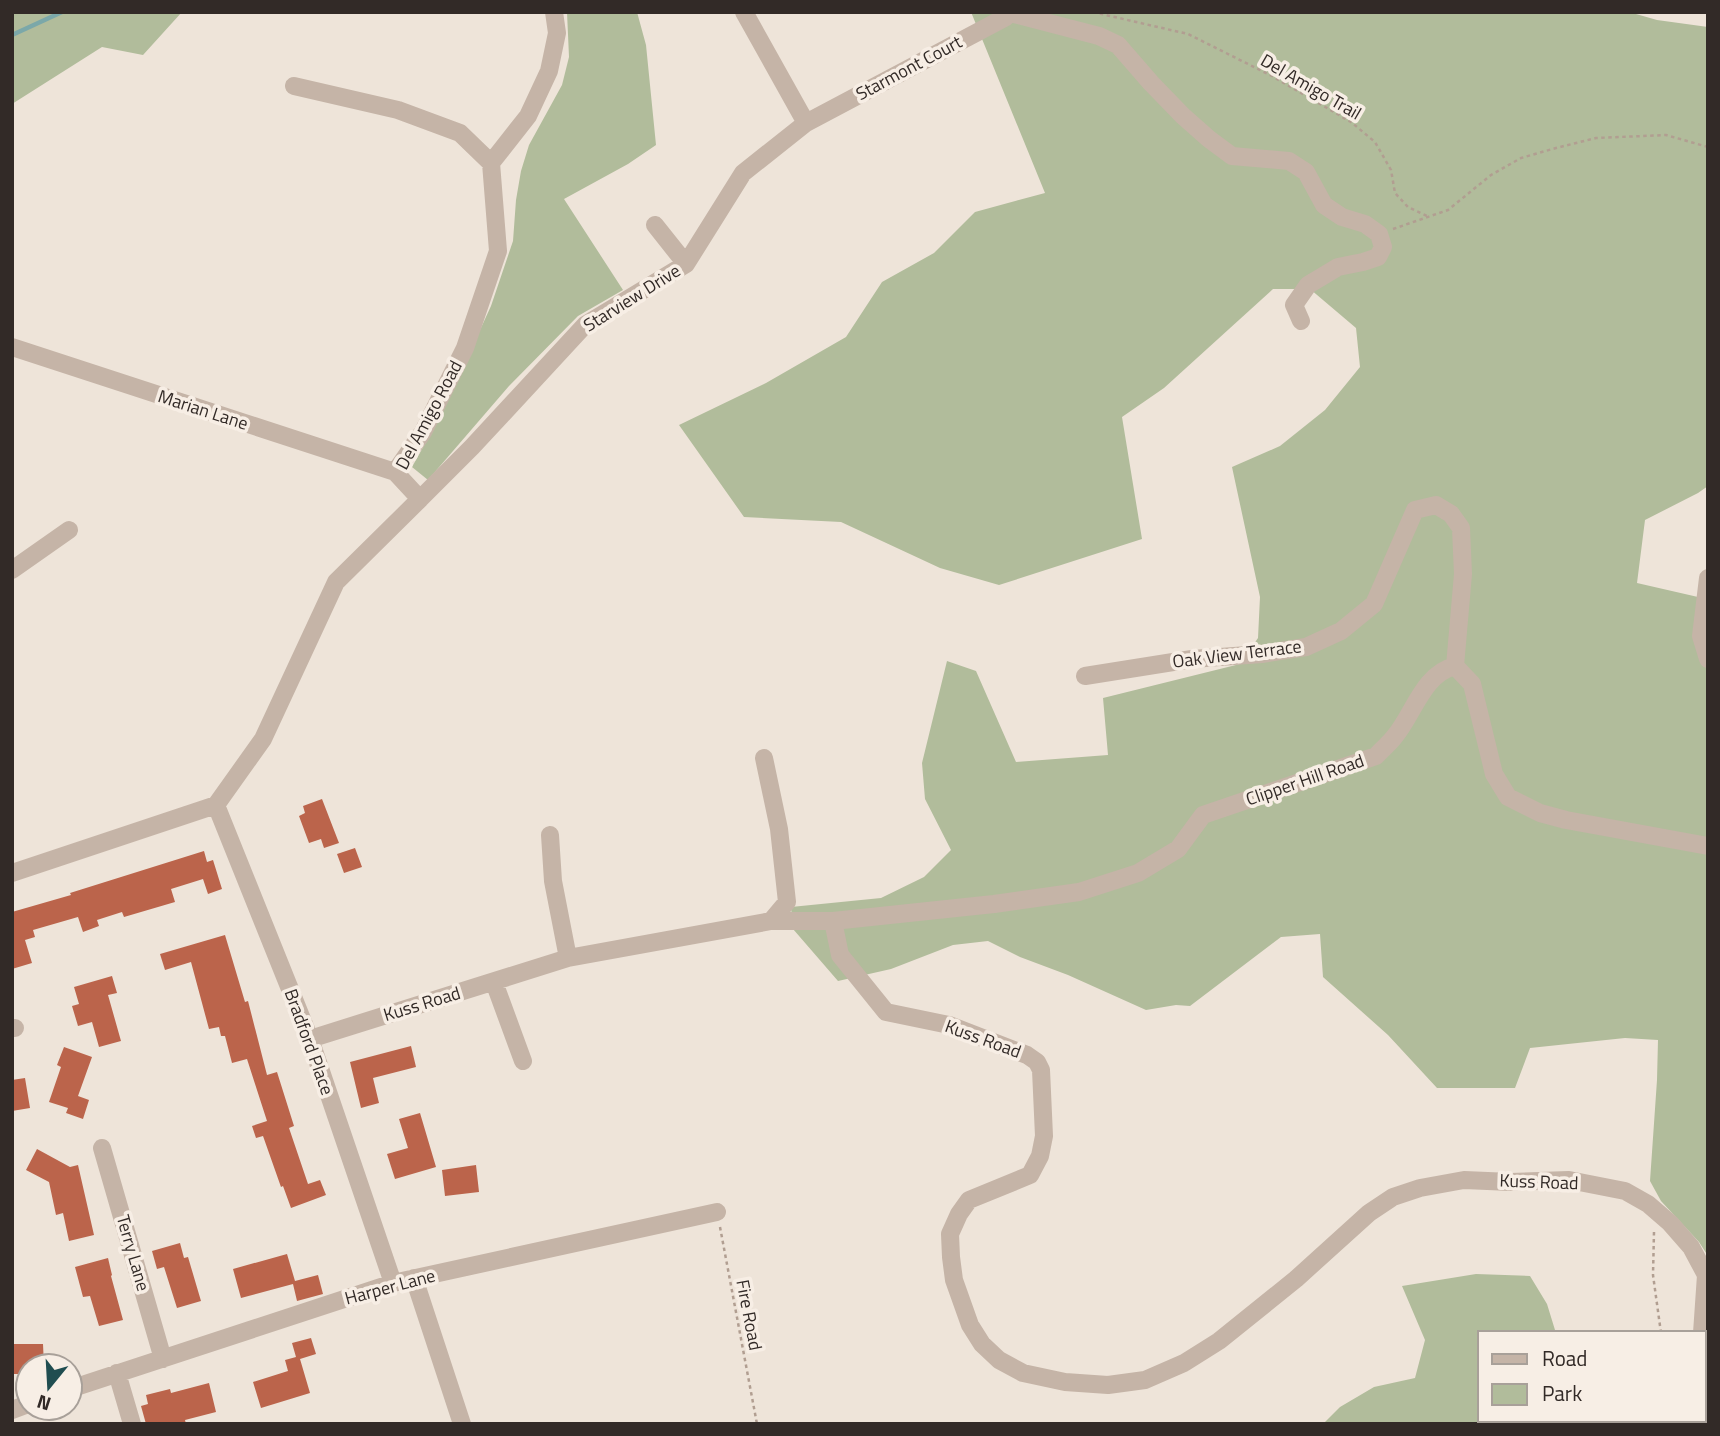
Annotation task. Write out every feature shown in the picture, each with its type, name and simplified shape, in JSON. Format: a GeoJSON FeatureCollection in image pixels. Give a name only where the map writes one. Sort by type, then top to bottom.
{"type":"FeatureCollection","features":[{"type":"Feature","properties":{"kind":"street"},"geometry":{"type":"LineString","coordinates":[[294,86],[398,110],[460,133],[491,163],[528,116],[549,71],[557,33],[554,12]]}},
{"type":"Feature","properties":{"kind":"street"},"geometry":{"type":"LineString","coordinates":[[744,12],[806,123]]}},
{"type":"Feature","properties":{"kind":"street"},"geometry":{"type":"LineString","coordinates":[[1010,13],[1099,36],[1118,45],[1183,116],[1232,156],[1289,161],[1306,172],[1324,205],[1342,217],[1365,224],[1379,234],[1382,247],[1378,257],[1338,267],[1308,285],[1294,304],[1301,321]]}},
{"type":"Feature","properties":{"kind":"street","name":"Starmont Court"},"geometry":{"type":"LineString","coordinates":[[806,123],[1010,13]]}},
{"type":"Feature","properties":{"kind":"street","name":"Starview Drive"},"geometry":{"type":"LineString","coordinates":[[420,499],[585,325],[686,264],[743,173],[806,123]]}},
{"type":"Feature","properties":{"kind":"street","name":"Del Amigo Road"},"geometry":{"type":"LineString","coordinates":[[420,499],[395,472],[423,432],[465,348],[498,251],[491,163]]}},
{"type":"Feature","properties":{"kind":"street"},"geometry":{"type":"LineString","coordinates":[[655,225],[686,264]]}},
{"type":"Feature","properties":{"kind":"street","name":"Marian Lane"},"geometry":{"type":"LineString","coordinates":[[12,347],[395,472]]}},
{"type":"Feature","properties":{"kind":"street"},"geometry":{"type":"LineString","coordinates":[[12,873],[216,805],[263,739],[336,582],[420,499]]}},
{"type":"Feature","properties":{"kind":"street","name":"Oak View Terrace"},"geometry":{"type":"LineString","coordinates":[[1085,676],[1192,659],[1262,654],[1306,647],[1341,631],[1374,604],[1415,510],[1436,505],[1451,514],[1461,528],[1462,574],[1455,666]]}},
{"type":"Feature","properties":{"kind":"street"},"geometry":{"type":"LineString","coordinates":[[12,570],[69,530]]}},
{"type":"Feature","properties":{"kind":"street"},"geometry":{"type":"LineString","coordinates":[[1708,579],[1701,636],[1708,659]]}},
{"type":"Feature","properties":{"kind":"street"},"geometry":{"type":"LineString","coordinates":[[1455,666],[1472,684],[1494,774],[1508,797],[1540,813],[1566,820],[1708,846]]}},
{"type":"Feature","properties":{"kind":"street","name":"Clipper Hill Road"},"geometry":{"type":"LineString","coordinates":[[833,921],[994,905],[1079,892],[1138,873],[1178,849],[1203,815],[1376,756],[1396,735],[1429,683],[1447,668],[1455,666]]}},
{"type":"Feature","properties":{"kind":"street"},"geometry":{"type":"LineString","coordinates":[[764,758],[779,829],[787,902],[771,922]]}},
{"type":"Feature","properties":{"kind":"street","name":"Bradford Place"},"geometry":{"type":"LineString","coordinates":[[216,805],[310,1039],[393,1283]]}},
{"type":"Feature","properties":{"kind":"street"},"geometry":{"type":"LineString","coordinates":[[550,835],[553,881],[568,958]]}},
{"type":"Feature","properties":{"kind":"street","name":"Kuss Road"},"geometry":{"type":"LineString","coordinates":[[310,1039],[568,958],[771,922],[833,921],[840,955],[886,1012],[950,1025],[1027,1055],[1037,1062],[1041,1070],[1044,1136],[1040,1156],[1030,1175],[969,1200],[950,1234],[954,1280],[970,1325],[982,1344],[999,1360],[1023,1373],[1065,1382],[1108,1385],[1145,1380],[1184,1363],[1219,1341],[1286,1287],[1369,1213],[1393,1198],[1420,1188],[1464,1180],[1569,1180],[1625,1191],[1648,1204],[1670,1223],[1691,1247],[1706,1275],[1702,1331]]}},
{"type":"Feature","properties":{"kind":"street"},"geometry":{"type":"LineString","coordinates":[[494,982],[523,1061]]}},
{"type":"Feature","properties":{"kind":"street","name":"Terry Lane"},"geometry":{"type":"LineString","coordinates":[[102,1148],[163,1359]]}},
{"type":"Feature","properties":{"kind":"street","name":"Harper Lane"},"geometry":{"type":"LineString","coordinates":[[84,1385],[393,1283],[717,1212]]}},
{"type":"Feature","properties":{"kind":"street"},"geometry":{"type":"LineString","coordinates":[[414,1278],[462,1424]]}},
{"type":"Feature","properties":{"kind":"street"},"geometry":{"type":"LineString","coordinates":[[117,1373],[132,1424]]}},
{"type":"Feature","properties":{"kind":"path","name":"Del Amigo Trail"},"geometry":{"type":"LineString","coordinates":[[1093,12],[1188,34],[1272,76],[1351,122],[1375,142],[1391,170],[1395,194],[1408,207],[1427,216]]}},
{"type":"Feature","properties":{"kind":"path"},"geometry":{"type":"LineString","coordinates":[[1379,234],[1448,210],[1491,176],[1521,158],[1596,138],[1666,135],[1708,147]]}},
{"type":"Feature","properties":{"kind":"path"},"geometry":{"type":"LineString","coordinates":[[1654,1209],[1653,1275],[1661,1331]]}},
{"type":"Feature","properties":{"kind":"path","name":"Fire Road"},"geometry":{"type":"LineString","coordinates":[[717,1212],[757,1423]]}},
{"type":"Feature","properties":{"kind":"green space"},"geometry":{"type":"Polygon","coordinates":[[[12,12],[182,12],[143,55],[102,47],[12,104],[12,12]]]}},
{"type":"Feature","properties":{"kind":"green space"},"geometry":{"type":"Polygon","coordinates":[[[567,12],[637,12],[646,45],[656,145],[628,164],[564,199],[623,290],[578,316],[509,386],[428,480],[412,467],[440,417],[491,306],[513,241],[516,200],[529,145],[562,85],[569,57],[567,12]]]}},
{"type":"Feature","properties":{"kind":"green space"},"geometry":{"type":"Polygon","coordinates":[[[971,12],[1629,12],[1657,20],[1708,27],[1708,486],[1645,520],[1637,583],[1698,597],[1708,604],[1708,1256],[1699,1242],[1661,1201],[1650,1181],[1658,1040],[1625,1038],[1530,1048],[1515,1088],[1437,1088],[1388,1035],[1323,977],[1320,934],[1281,937],[1190,1006],[1176,1005],[1146,1010],[988,941],[953,945],[891,969],[838,981],[793,929],[791,907],[881,898],[924,877],[951,850],[925,799],[922,763],[947,661],[976,671],[1016,762],[1108,755],[1103,698],[1240,664],[1258,638],[1260,597],[1232,467],[1280,446],[1325,410],[1360,367],[1356,328],[1310,289],[1273,289],[1164,388],[1122,417],[1142,539],[999,585],[940,568],[841,522],[744,517],[679,425],[766,383],[846,337],[882,282],[934,253],[975,212],[1045,193],[971,12]]]}},
{"type":"Feature","properties":{"kind":"green space"},"geometry":{"type":"Polygon","coordinates":[[[1476,1274],[1530,1276],[1547,1304],[1556,1331],[1478,1331],[1478,1422],[1706,1422],[1706,1348],[1708,1424],[1323,1424],[1340,1407],[1374,1387],[1415,1378],[1425,1340],[1402,1286],[1476,1274]]]}},
{"type":"Feature","properties":{"kind":"building"},"geometry":{"type":"Polygon","coordinates":[[[322,799],[339,843],[324,848],[321,839],[309,843],[299,816],[305,813],[303,806],[322,799]]]}},
{"type":"Feature","properties":{"kind":"building"},"geometry":{"type":"Polygon","coordinates":[[[355,848],[362,867],[344,873],[337,854],[355,848]]]}},
{"type":"Feature","properties":{"kind":"building"},"geometry":{"type":"Polygon","coordinates":[[[204,851],[207,862],[213,860],[222,889],[208,894],[203,879],[171,889],[175,902],[124,917],[122,912],[97,920],[99,926],[83,932],[78,917],[33,930],[35,937],[25,940],[32,963],[12,969],[12,912],[204,851]]]}},
{"type":"Feature","properties":{"kind":"building"},"geometry":{"type":"Polygon","coordinates":[[[225,935],[245,1002],[248,1001],[267,1075],[277,1072],[294,1126],[289,1128],[308,1184],[320,1180],[326,1195],[291,1208],[263,1136],[256,1138],[252,1126],[267,1121],[247,1059],[232,1063],[225,1036],[221,1036],[219,1027],[209,1029],[191,962],[165,970],[160,954],[225,935]]]}},
{"type":"Feature","properties":{"kind":"building"},"geometry":{"type":"Polygon","coordinates":[[[112,976],[117,993],[108,995],[121,1041],[99,1047],[92,1022],[78,1026],[72,1006],[79,1004],[74,987],[112,976]]]}},
{"type":"Feature","properties":{"kind":"building"},"geometry":{"type":"Polygon","coordinates":[[[411,1046],[416,1067],[373,1078],[379,1103],[361,1108],[350,1062],[411,1046]]]}},
{"type":"Feature","properties":{"kind":"building"},"geometry":{"type":"Polygon","coordinates":[[[64,1047],[92,1057],[78,1096],[89,1100],[83,1119],[66,1113],[68,1108],[49,1102],[61,1067],[57,1065],[64,1047]]]}},
{"type":"Feature","properties":{"kind":"building"},"geometry":{"type":"Polygon","coordinates":[[[25,1078],[30,1108],[12,1111],[12,1080],[25,1078]]]}},
{"type":"Feature","properties":{"kind":"building"},"geometry":{"type":"Polygon","coordinates":[[[420,1113],[436,1167],[395,1179],[387,1154],[408,1148],[399,1119],[420,1113]]]}},
{"type":"Feature","properties":{"kind":"building"},"geometry":{"type":"Polygon","coordinates":[[[37,1149],[70,1167],[78,1165],[94,1235],[69,1241],[63,1213],[56,1215],[49,1182],[26,1170],[37,1149]]]}},
{"type":"Feature","properties":{"kind":"building"},"geometry":{"type":"Polygon","coordinates":[[[476,1165],[479,1192],[445,1196],[442,1170],[476,1165]]]}},
{"type":"Feature","properties":{"kind":"building"},"geometry":{"type":"Polygon","coordinates":[[[180,1243],[184,1258],[188,1257],[201,1301],[177,1308],[164,1267],[157,1269],[152,1251],[180,1243]]]}},
{"type":"Feature","properties":{"kind":"building"},"geometry":{"type":"Polygon","coordinates":[[[287,1254],[295,1281],[318,1275],[323,1294],[297,1301],[293,1284],[241,1298],[233,1269],[287,1254]]]}},
{"type":"Feature","properties":{"kind":"building"},"geometry":{"type":"Polygon","coordinates":[[[108,1258],[123,1320],[99,1326],[90,1296],[83,1297],[75,1267],[108,1258]]]}},
{"type":"Feature","properties":{"kind":"building"},"geometry":{"type":"Polygon","coordinates":[[[311,1338],[316,1354],[300,1359],[310,1393],[261,1408],[253,1382],[288,1371],[285,1360],[296,1357],[292,1343],[311,1338]]]}},
{"type":"Feature","properties":{"kind":"building"},"geometry":{"type":"Polygon","coordinates":[[[12,1344],[43,1344],[43,1352],[14,1352],[12,1374],[12,1344]]]}},
{"type":"Feature","properties":{"kind":"building"},"geometry":{"type":"Polygon","coordinates":[[[209,1383],[216,1412],[185,1420],[186,1424],[146,1424],[141,1406],[148,1404],[146,1395],[170,1389],[171,1393],[209,1383]]]}},
{"type":"Feature","properties":{"kind":"waterway"},"geometry":{"type":"LineString","coordinates":[[12,35],[62,12]]}}]}
